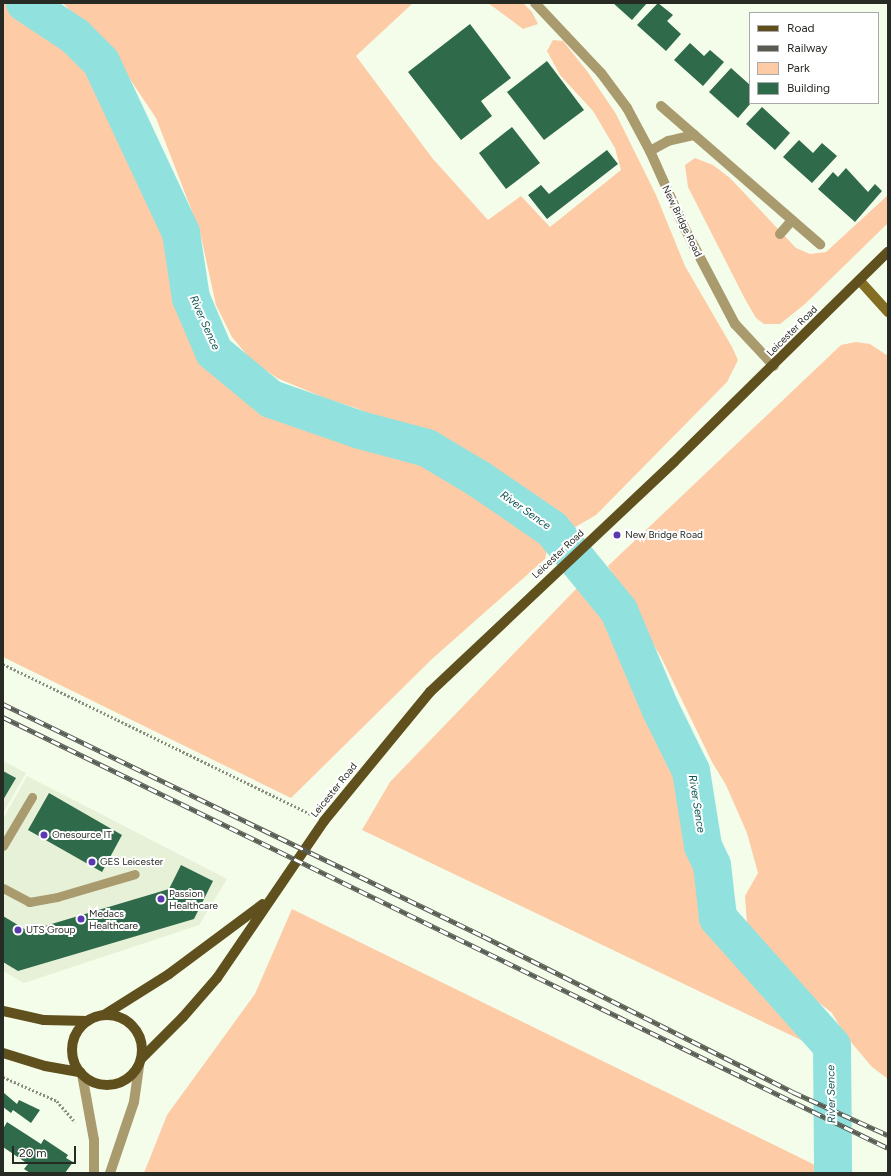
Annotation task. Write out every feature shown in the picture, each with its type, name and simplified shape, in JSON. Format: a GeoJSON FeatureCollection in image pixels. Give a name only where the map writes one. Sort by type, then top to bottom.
{"type":"FeatureCollection","features":[{"type":"Feature","properties":{"kind":"main road","name":"Leicester Road"},"geometry":{"type":"LineString","coordinates":[[140,1062],[203,996],[324,821],[430,692],[774,366],[860,282],[888,252]]}},
{"type":"Feature","properties":{"kind":"main road"},"geometry":{"type":"LineString","coordinates":[[860,282],[888,312]]}},
{"type":"Feature","properties":{"kind":"main road","name":"Leicester Road"},"geometry":{"type":"LineString","coordinates":[[104,1015],[197,955],[271,898]]}},
{"type":"Feature","properties":{"kind":"main road"},"geometry":{"type":"LineString","coordinates":[[3,1011],[44,1020],[88,1021],[104,1015],[125,1020],[139,1037],[140,1062],[123,1081],[101,1085],[81,1073],[45,1066],[3,1053]]}},
{"type":"Feature","properties":{"kind":"main road"},"geometry":{"type":"LineString","coordinates":[[81,1073],[74,1062],[73,1039],[88,1021]]}},
{"type":"Feature","properties":{"kind":"street","name":"New Bridge Road"},"geometry":{"type":"LineString","coordinates":[[535,3],[601,73],[627,108],[650,151],[684,227],[735,324],[774,366]]}},
{"type":"Feature","properties":{"kind":"street"},"geometry":{"type":"LineString","coordinates":[[661,106],[820,244]]}},
{"type":"Feature","properties":{"kind":"street"},"geometry":{"type":"LineString","coordinates":[[650,151],[668,142],[694,135]]}},
{"type":"Feature","properties":{"kind":"street"},"geometry":{"type":"LineString","coordinates":[[780,234],[792,220]]}},
{"type":"Feature","properties":{"kind":"street"},"geometry":{"type":"LineString","coordinates":[[110,1173],[132,1108],[140,1062]]}},
{"type":"Feature","properties":{"kind":"street"},"geometry":{"type":"LineString","coordinates":[[81,1073],[94,1140],[94,1173]]}},
{"type":"Feature","properties":{"kind":"lane"},"geometry":{"type":"LineString","coordinates":[[3,846],[32,797]]}},
{"type":"Feature","properties":{"kind":"lane"},"geometry":{"type":"LineString","coordinates":[[3,888],[29,902],[57,897],[135,874]]}},
{"type":"Feature","properties":{"kind":"path"},"geometry":{"type":"LineString","coordinates":[[3,664],[324,821]]}},
{"type":"Feature","properties":{"kind":"path"},"geometry":{"type":"LineString","coordinates":[[3,1076],[57,1101],[73,1122]]}},
{"type":"Feature","properties":{"kind":"shaded area"},"geometry":{"type":"Polygon","coordinates":[[[3,761],[26,773],[3,813],[3,761]]]}},
{"type":"Feature","properties":{"kind":"shaded area"},"geometry":{"type":"Polygon","coordinates":[[[27,776],[227,879],[199,925],[24,983],[3,971],[3,819],[27,776]]]}},
{"type":"Feature","properties":{"kind":"green space"},"geometry":{"type":"Polygon","coordinates":[[[3,3],[11,3],[25,18],[100,69],[124,121],[135,156],[172,226],[181,280],[193,321],[218,363],[266,406],[324,428],[429,454],[551,534],[545,559],[432,659],[291,798],[3,657],[3,3]]]}},
{"type":"Feature","properties":{"kind":"green space"},"geometry":{"type":"Polygon","coordinates":[[[63,3],[413,3],[356,56],[433,159],[488,220],[521,196],[550,227],[621,170],[615,148],[593,111],[560,75],[547,51],[553,40],[563,41],[587,71],[616,114],[656,195],[685,266],[732,347],[738,360],[727,382],[596,515],[572,529],[458,452],[356,408],[327,399],[277,378],[251,360],[232,337],[216,305],[200,232],[156,118],[119,63],[63,3]]]}},
{"type":"Feature","properties":{"kind":"green space"},"geometry":{"type":"Polygon","coordinates":[[[488,3],[523,3],[532,12],[538,24],[523,29],[488,3]]]}},
{"type":"Feature","properties":{"kind":"green space"},"geometry":{"type":"Polygon","coordinates":[[[695,158],[713,165],[730,178],[796,248],[810,254],[826,252],[888,195],[888,223],[805,304],[780,324],[764,324],[756,318],[745,299],[688,187],[685,165],[695,158]]]}},
{"type":"Feature","properties":{"kind":"green space"},"geometry":{"type":"Polygon","coordinates":[[[856,342],[870,344],[888,356],[888,1079],[872,1067],[845,1035],[832,1013],[777,969],[757,945],[747,924],[745,896],[758,873],[747,833],[726,785],[712,762],[662,659],[608,566],[841,345],[856,342]]]}},
{"type":"Feature","properties":{"kind":"green space"},"geometry":{"type":"Polygon","coordinates":[[[587,587],[605,603],[616,639],[701,804],[709,840],[706,872],[708,900],[716,930],[794,1012],[803,1041],[362,830],[390,782],[577,588],[587,587]]]}},
{"type":"Feature","properties":{"kind":"green space"},"geometry":{"type":"Polygon","coordinates":[[[292,909],[815,1165],[820,1173],[144,1173],[167,1115],[255,994],[292,909]]]}},
{"type":"Feature","properties":{"kind":"building"},"geometry":{"type":"Polygon","coordinates":[[[613,3],[647,3],[632,20],[613,3]]]}},
{"type":"Feature","properties":{"kind":"building"},"geometry":{"type":"Polygon","coordinates":[[[658,3],[673,15],[667,21],[681,34],[666,51],[637,25],[658,3]]]}},
{"type":"Feature","properties":{"kind":"building"},"geometry":{"type":"Polygon","coordinates":[[[470,24],[511,78],[481,101],[492,116],[461,140],[408,72],[470,24]]]}},
{"type":"Feature","properties":{"kind":"building"},"geometry":{"type":"Polygon","coordinates":[[[690,43],[704,56],[710,50],[724,62],[703,86],[674,60],[690,43]]]}},
{"type":"Feature","properties":{"kind":"building"},"geometry":{"type":"Polygon","coordinates":[[[547,61],[584,110],[544,140],[507,92],[547,61]]]}},
{"type":"Feature","properties":{"kind":"building"},"geometry":{"type":"Polygon","coordinates":[[[731,68],[749,84],[750,104],[738,118],[709,92],[731,68]]]}},
{"type":"Feature","properties":{"kind":"building"},"geometry":{"type":"Polygon","coordinates":[[[762,107],[790,133],[775,150],[746,124],[762,107]]]}},
{"type":"Feature","properties":{"kind":"building"},"geometry":{"type":"Polygon","coordinates":[[[512,127],[540,163],[506,189],[479,153],[512,127]]]}},
{"type":"Feature","properties":{"kind":"building"},"geometry":{"type":"Polygon","coordinates":[[[799,140],[813,153],[822,143],[837,156],[812,183],[783,157],[799,140]]]}},
{"type":"Feature","properties":{"kind":"building"},"geometry":{"type":"Polygon","coordinates":[[[607,150],[618,164],[547,219],[528,195],[541,185],[549,194],[607,150]]]}},
{"type":"Feature","properties":{"kind":"building"},"geometry":{"type":"Polygon","coordinates":[[[846,168],[868,192],[875,184],[882,191],[855,222],[818,189],[833,172],[838,177],[846,168]]]}},
{"type":"Feature","properties":{"kind":"building"},"geometry":{"type":"Polygon","coordinates":[[[3,771],[16,778],[3,800],[3,771]]]}},
{"type":"Feature","properties":{"kind":"building"},"geometry":{"type":"Polygon","coordinates":[[[49,793],[122,835],[102,872],[28,830],[49,793]]]}},
{"type":"Feature","properties":{"kind":"building"},"geometry":{"type":"Polygon","coordinates":[[[181,865],[213,881],[194,919],[18,971],[3,962],[3,916],[28,931],[169,889],[181,865]]]}},
{"type":"Feature","properties":{"kind":"building"},"geometry":{"type":"Polygon","coordinates":[[[4,1093],[17,1104],[19,1100],[40,1110],[31,1123],[13,1110],[11,1113],[3,1107],[4,1093]]]}},
{"type":"Feature","properties":{"kind":"building"},"geometry":{"type":"Polygon","coordinates":[[[7,1122],[41,1144],[44,1139],[68,1155],[66,1158],[73,1162],[65,1173],[30,1173],[24,1169],[28,1164],[3,1147],[3,1129],[7,1122]]]}},
{"type":"Feature","properties":{"kind":"waterway","name":"River Sence"},"geometry":{"type":"LineString","coordinates":[[25,3],[75,36],[101,62],[181,233],[191,298],[214,352],[271,399],[360,430],[427,448],[479,479],[552,529],[619,611],[660,708],[691,771],[703,846],[712,865],[718,918],[832,1046],[833,1173]]}},
{"type":"Feature","properties":{"kind":"railway"},"geometry":{"type":"LineString","coordinates":[[3,704],[483,936],[793,1092],[888,1135]]}},
{"type":"Feature","properties":{"kind":"railway"},"geometry":{"type":"LineString","coordinates":[[3,717],[888,1148]]}},
{"type":"Feature","properties":{"kind":"place","name":"New Bridge Road"},"geometry":{"type":"Point","coordinates":[617,535]}},
{"type":"Feature","properties":{"kind":"place","name":"Onesource IT"},"geometry":{"type":"Point","coordinates":[44,835]}},
{"type":"Feature","properties":{"kind":"place","name":"GES Leicester"},"geometry":{"type":"Point","coordinates":[92,862]}},
{"type":"Feature","properties":{"kind":"place","name":"Passion Healthcare"},"geometry":{"type":"Point","coordinates":[161,899]}},
{"type":"Feature","properties":{"kind":"place","name":"Medacs Healthcare"},"geometry":{"type":"Point","coordinates":[81,919]}},
{"type":"Feature","properties":{"kind":"place","name":"UTS Group"},"geometry":{"type":"Point","coordinates":[18,930]}}]}
